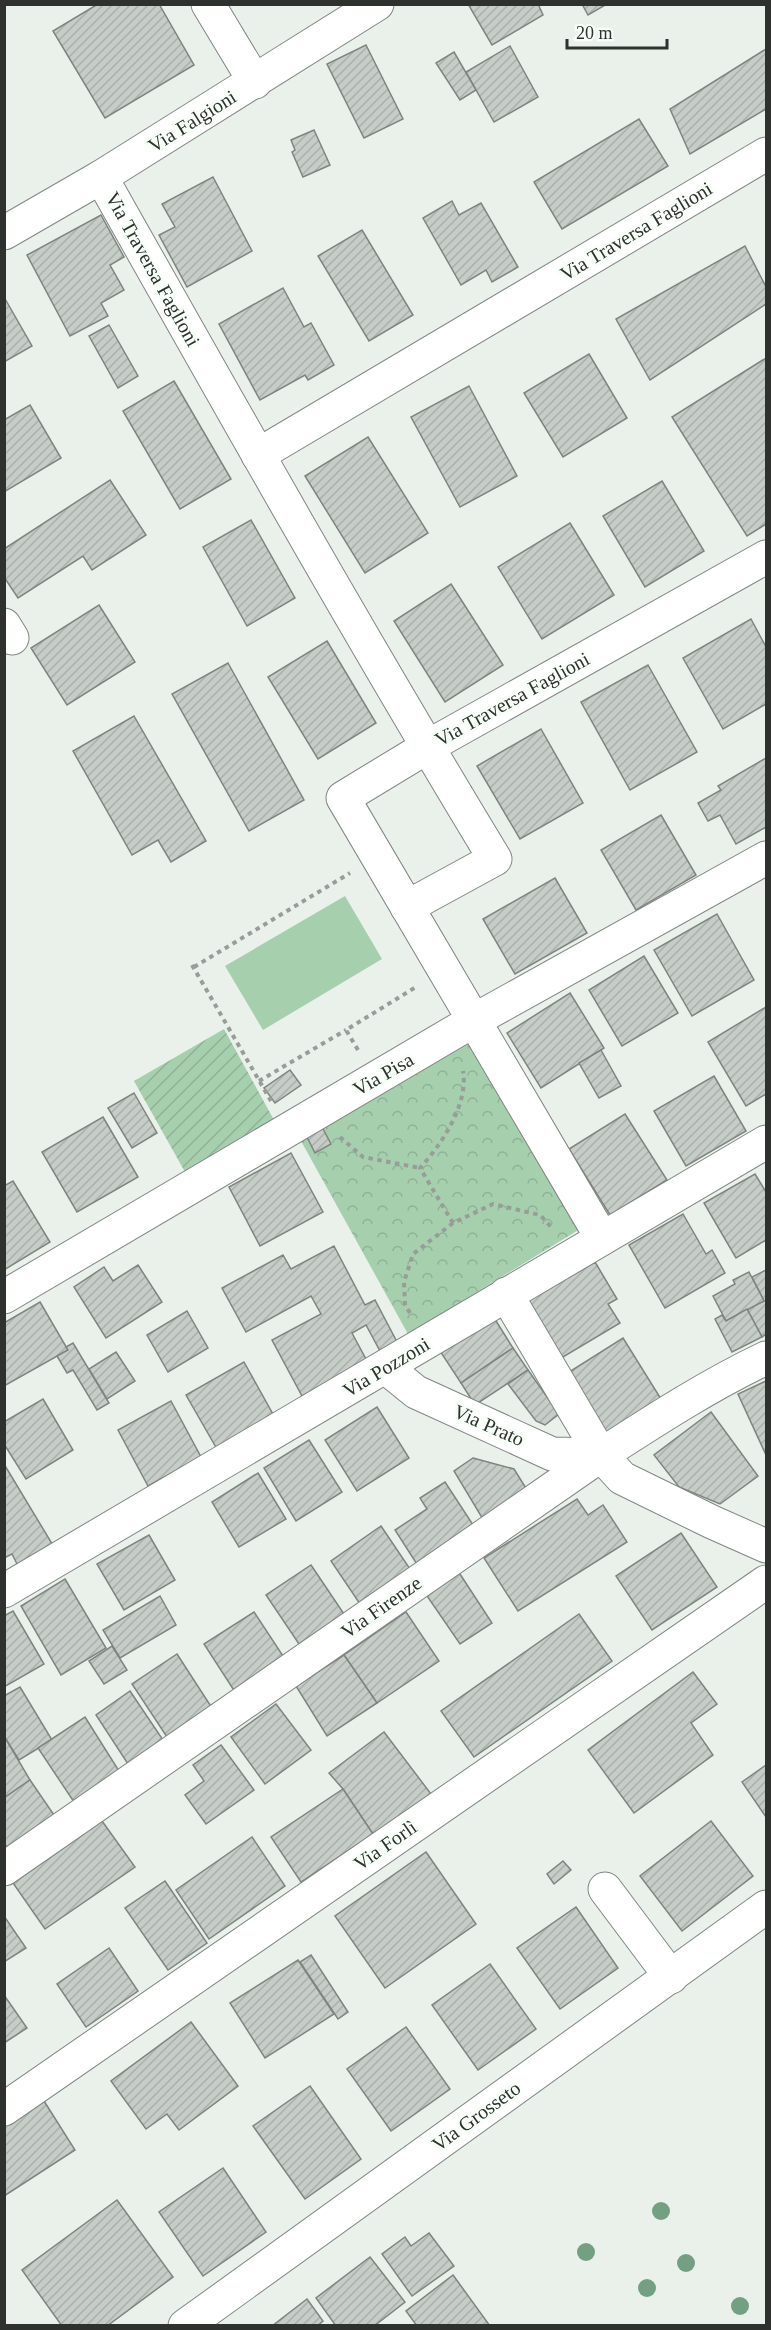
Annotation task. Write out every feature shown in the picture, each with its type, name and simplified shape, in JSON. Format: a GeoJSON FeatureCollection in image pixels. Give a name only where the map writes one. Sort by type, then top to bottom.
{"type":"FeatureCollection","features":[{"type":"Feature","properties":{"kind":"street"},"geometry":{"type":"LineString","coordinates":[[208,4],[255,82]]}},
{"type":"Feature","properties":{"kind":"street","name":"Via Falgioni"},"geometry":{"type":"LineString","coordinates":[[4,234],[101,177],[377,4]]}},
{"type":"Feature","properties":{"kind":"street","name":"Via Traversa Faglioni"},"geometry":{"type":"LineString","coordinates":[[258,455],[766,154]]}},
{"type":"Feature","properties":{"kind":"street","name":"Via Traversa Faglioni"},"geometry":{"type":"LineString","coordinates":[[101,177],[427,747],[766,557]]}},
{"type":"Feature","properties":{"kind":"street"},"geometry":{"type":"LineString","coordinates":[[407,907],[495,859],[427,747],[342,798],[602,1238]]}},
{"type":"Feature","properties":{"kind":"street","name":"Via Pisa"},"geometry":{"type":"LineString","coordinates":[[4,1297],[473,1021],[766,858]]}},
{"type":"Feature","properties":{"kind":"street","name":"Via Pozzoni"},"geometry":{"type":"LineString","coordinates":[[4,1591],[766,1142]]}},
{"type":"Feature","properties":{"kind":"street"},"geometry":{"type":"LineString","coordinates":[[506,1294],[601,1455],[622,1478],[766,1546]]}},
{"type":"Feature","properties":{"kind":"street","name":"Via Firenze"},"geometry":{"type":"LineString","coordinates":[[4,1869],[601,1455],[657,1418],[766,1358]]}},
{"type":"Feature","properties":{"kind":"street","name":"Via Prato"},"geometry":{"type":"LineString","coordinates":[[388,1366],[395,1375],[416,1392],[552,1454],[601,1455]]}},
{"type":"Feature","properties":{"kind":"street","name":"Via Forlì"},"geometry":{"type":"LineString","coordinates":[[4,2109],[766,1582]]}},
{"type":"Feature","properties":{"kind":"street"},"geometry":{"type":"LineString","coordinates":[[604,1889],[671,1977]]}},
{"type":"Feature","properties":{"kind":"street","name":"Via Grosseto"},"geometry":{"type":"LineString","coordinates":[[185,2325],[766,1907]]}},
{"type":"Feature","properties":{"kind":"path"},"geometry":{"type":"LineString","coordinates":[[276,1109],[193,966],[350,873]]}},
{"type":"Feature","properties":{"kind":"path"},"geometry":{"type":"LineString","coordinates":[[259,1080],[419,986]]}},
{"type":"Feature","properties":{"kind":"path"},"geometry":{"type":"LineString","coordinates":[[346,1030],[362,1057]]}},
{"type":"Feature","properties":{"kind":"path"},"geometry":{"type":"LineString","coordinates":[[420,1168],[438,1149],[452,1124],[465,1082],[461,1062]]}},
{"type":"Feature","properties":{"kind":"path"},"geometry":{"type":"LineString","coordinates":[[338,1135],[363,1157],[420,1168],[453,1223]]}},
{"type":"Feature","properties":{"kind":"path"},"geometry":{"type":"LineString","coordinates":[[410,1314],[405,1305],[404,1282],[413,1254],[453,1223],[493,1204],[540,1215],[560,1236]]}},
{"type":"Feature","properties":{"kind":"green space"},"geometry":{"type":"Polygon","coordinates":[[[345,896],[382,959],[263,1030],[225,966],[345,896]]]}},
{"type":"Feature","properties":{"kind":"green space"},"geometry":{"type":"Polygon","coordinates":[[[224,1029],[274,1120],[185,1172],[134,1081],[224,1029]]]}},
{"type":"Feature","properties":{"kind":"green space"},"geometry":{"type":"Polygon","coordinates":[[[466,1030],[585,1226],[408,1334],[296,1132],[466,1030]]]}},
{"type":"Feature","properties":{"kind":"building"},"geometry":{"type":"Polygon","coordinates":[[[98,4],[159,4],[194,65],[105,118],[53,31],[98,4]]]}},
{"type":"Feature","properties":{"kind":"building"},"geometry":{"type":"Polygon","coordinates":[[[468,4],[538,4],[543,15],[492,45],[468,4]]]}},
{"type":"Feature","properties":{"kind":"building"},"geometry":{"type":"Polygon","coordinates":[[[582,4],[607,4],[588,15],[582,4]]]}},
{"type":"Feature","properties":{"kind":"building"},"geometry":{"type":"Polygon","coordinates":[[[366,45],[403,119],[364,138],[327,64],[366,45]]]}},
{"type":"Feature","properties":{"kind":"building"},"geometry":{"type":"Polygon","coordinates":[[[510,46],[538,97],[494,122],[466,72],[510,46]]]}},
{"type":"Feature","properties":{"kind":"building"},"geometry":{"type":"Polygon","coordinates":[[[766,49],[766,109],[690,154],[670,109],[766,49]]]}},
{"type":"Feature","properties":{"kind":"building"},"geometry":{"type":"Polygon","coordinates":[[[454,52],[476,90],[460,100],[436,63],[454,52]]]}},
{"type":"Feature","properties":{"kind":"building"},"geometry":{"type":"Polygon","coordinates":[[[639,119],[668,166],[562,229],[534,182],[639,119]]]}},
{"type":"Feature","properties":{"kind":"building"},"geometry":{"type":"Polygon","coordinates":[[[314,130],[330,165],[303,177],[292,152],[295,150],[291,140],[314,130]]]}},
{"type":"Feature","properties":{"kind":"building"},"geometry":{"type":"Polygon","coordinates":[[[213,177],[252,251],[187,287],[159,235],[175,227],[162,204],[213,177]]]}},
{"type":"Feature","properties":{"kind":"building"},"geometry":{"type":"Polygon","coordinates":[[[452,201],[459,215],[481,203],[518,267],[492,282],[486,270],[461,285],[423,218],[452,201]]]}},
{"type":"Feature","properties":{"kind":"building"},"geometry":{"type":"Polygon","coordinates":[[[101,215],[124,257],[110,265],[124,290],[101,303],[108,316],[70,336],[27,255],[101,215]]]}},
{"type":"Feature","properties":{"kind":"building"},"geometry":{"type":"Polygon","coordinates":[[[362,230],[413,315],[369,341],[318,256],[362,230]]]}},
{"type":"Feature","properties":{"kind":"building"},"geometry":{"type":"Polygon","coordinates":[[[745,246],[766,287],[766,304],[650,380],[616,319],[745,246]]]}},
{"type":"Feature","properties":{"kind":"building"},"geometry":{"type":"Polygon","coordinates":[[[283,288],[304,327],[311,323],[334,365],[308,380],[305,375],[260,400],[219,324],[283,288]]]}},
{"type":"Feature","properties":{"kind":"building"},"geometry":{"type":"Polygon","coordinates":[[[4,297],[32,346],[4,362],[4,297]]]}},
{"type":"Feature","properties":{"kind":"building"},"geometry":{"type":"Polygon","coordinates":[[[109,325],[138,376],[118,388],[89,336],[109,325]]]}},
{"type":"Feature","properties":{"kind":"building"},"geometry":{"type":"Polygon","coordinates":[[[589,354],[627,418],[563,457],[524,393],[589,354]]]}},
{"type":"Feature","properties":{"kind":"building"},"geometry":{"type":"Polygon","coordinates":[[[766,358],[766,524],[747,536],[672,417],[766,358]]]}},
{"type":"Feature","properties":{"kind":"building"},"geometry":{"type":"Polygon","coordinates":[[[174,381],[231,479],[180,509],[123,411],[174,381]]]}},
{"type":"Feature","properties":{"kind":"building"},"geometry":{"type":"Polygon","coordinates":[[[469,386],[517,476],[460,507],[411,417],[469,386]]]}},
{"type":"Feature","properties":{"kind":"building"},"geometry":{"type":"Polygon","coordinates":[[[30,405],[61,458],[4,492],[4,420],[30,405]]]}},
{"type":"Feature","properties":{"kind":"building"},"geometry":{"type":"Polygon","coordinates":[[[368,437],[428,533],[365,573],[305,476],[368,437]]]}},
{"type":"Feature","properties":{"kind":"building"},"geometry":{"type":"Polygon","coordinates":[[[110,480],[146,535],[92,570],[83,556],[18,598],[4,577],[4,549],[110,480]]]}},
{"type":"Feature","properties":{"kind":"building"},"geometry":{"type":"Polygon","coordinates":[[[662,481],[704,551],[645,587],[603,516],[662,481]]]}},
{"type":"Feature","properties":{"kind":"building"},"geometry":{"type":"Polygon","coordinates":[[[251,520],[295,598],[247,626],[203,547],[251,520]]]}},
{"type":"Feature","properties":{"kind":"building"},"geometry":{"type":"Polygon","coordinates":[[[570,523],[614,595],[542,639],[498,567],[570,523]]]}},
{"type":"Feature","properties":{"kind":"building"},"geometry":{"type":"Polygon","coordinates":[[[451,584],[503,665],[445,702],[394,621],[451,584]]]}},
{"type":"Feature","properties":{"kind":"building"},"geometry":{"type":"Polygon","coordinates":[[[99,605],[135,662],[67,705],[31,648],[99,605]]]}},
{"type":"Feature","properties":{"kind":"building"},"geometry":{"type":"Polygon","coordinates":[[[751,619],[766,647],[766,704],[723,729],[683,658],[751,619]]]}},
{"type":"Feature","properties":{"kind":"building"},"geometry":{"type":"Polygon","coordinates":[[[327,641],[376,723],[318,759],[268,677],[327,641]]]}},
{"type":"Feature","properties":{"kind":"building"},"geometry":{"type":"Polygon","coordinates":[[[228,663],[304,800],[249,831],[172,694],[228,663]]]}},
{"type":"Feature","properties":{"kind":"building"},"geometry":{"type":"Polygon","coordinates":[[[648,665],[697,752],[630,790],[581,702],[648,665]]]}},
{"type":"Feature","properties":{"kind":"building"},"geometry":{"type":"Polygon","coordinates":[[[134,716],[206,841],[171,862],[158,840],[132,855],[73,751],[134,716]]]}},
{"type":"Feature","properties":{"kind":"building"},"geometry":{"type":"Polygon","coordinates":[[[541,729],[583,803],[520,839],[477,766],[541,729]]]}},
{"type":"Feature","properties":{"kind":"building"},"geometry":{"type":"Polygon","coordinates":[[[766,758],[766,827],[736,844],[720,815],[708,821],[698,803],[721,790],[718,786],[766,758]]]}},
{"type":"Feature","properties":{"kind":"building"},"geometry":{"type":"Polygon","coordinates":[[[661,815],[696,875],[636,910],[601,850],[661,815]]]}},
{"type":"Feature","properties":{"kind":"building"},"geometry":{"type":"Polygon","coordinates":[[[555,878],[587,933],[515,974],[483,919],[555,878]]]}},
{"type":"Feature","properties":{"kind":"building"},"geometry":{"type":"Polygon","coordinates":[[[717,914],[754,980],[692,1016],[654,950],[717,914]]]}},
{"type":"Feature","properties":{"kind":"building"},"geometry":{"type":"Polygon","coordinates":[[[644,956],[678,1013],[622,1046],[589,990],[644,956]]]}},
{"type":"Feature","properties":{"kind":"building"},"geometry":{"type":"Polygon","coordinates":[[[570,993],[604,1048],[541,1088],[507,1033],[570,993]]]}},
{"type":"Feature","properties":{"kind":"building"},"geometry":{"type":"Polygon","coordinates":[[[766,1007],[766,1094],[746,1106],[708,1042],[766,1007]]]}},
{"type":"Feature","properties":{"kind":"building"},"geometry":{"type":"Polygon","coordinates":[[[601,1050],[621,1086],[599,1098],[579,1063],[601,1050]]]}},
{"type":"Feature","properties":{"kind":"building"},"geometry":{"type":"Polygon","coordinates":[[[290,1070],[301,1085],[275,1103],[264,1088],[290,1070]]]}},
{"type":"Feature","properties":{"kind":"building"},"geometry":{"type":"Polygon","coordinates":[[[714,1076],[746,1131],[686,1166],[654,1111],[714,1076]]]}},
{"type":"Feature","properties":{"kind":"building"},"geometry":{"type":"Polygon","coordinates":[[[134,1093],[157,1133],[132,1148],[108,1108],[134,1093]]]}},
{"type":"Feature","properties":{"kind":"building"},"geometry":{"type":"Polygon","coordinates":[[[625,1114],[667,1180],[610,1215],[569,1149],[625,1114]]]}},
{"type":"Feature","properties":{"kind":"building"},"geometry":{"type":"Polygon","coordinates":[[[103,1117],[138,1177],[77,1212],[42,1152],[103,1117]]]}},
{"type":"Feature","properties":{"kind":"building"},"geometry":{"type":"Polygon","coordinates":[[[322,1127],[331,1144],[315,1153],[306,1135],[322,1127]]]}},
{"type":"Feature","properties":{"kind":"building"},"geometry":{"type":"Polygon","coordinates":[[[291,1153],[323,1212],[260,1246],[229,1187],[291,1153]]]}},
{"type":"Feature","properties":{"kind":"building"},"geometry":{"type":"Polygon","coordinates":[[[755,1174],[766,1192],[766,1240],[736,1258],[704,1203],[755,1174]]]}},
{"type":"Feature","properties":{"kind":"building"},"geometry":{"type":"Polygon","coordinates":[[[13,1181],[50,1242],[4,1270],[4,1186],[13,1181]]]}},
{"type":"Feature","properties":{"kind":"building"},"geometry":{"type":"Polygon","coordinates":[[[683,1214],[706,1254],[712,1250],[725,1273],[665,1308],[629,1245],[683,1214]]]}},
{"type":"Feature","properties":{"kind":"building"},"geometry":{"type":"Polygon","coordinates":[[[334,1246],[365,1305],[375,1300],[397,1342],[380,1351],[366,1325],[352,1333],[367,1361],[302,1396],[272,1340],[321,1314],[311,1296],[246,1332],[222,1288],[283,1255],[291,1269],[334,1246]]]}},
{"type":"Feature","properties":{"kind":"building"},"geometry":{"type":"Polygon","coordinates":[[[595,1262],[617,1299],[608,1304],[620,1323],[558,1360],[524,1303],[595,1262]]]}},
{"type":"Feature","properties":{"kind":"building"},"geometry":{"type":"Polygon","coordinates":[[[138,1265],[162,1302],[106,1338],[74,1287],[104,1267],[113,1281],[138,1265]]]}},
{"type":"Feature","properties":{"kind":"building"},"geometry":{"type":"Polygon","coordinates":[[[766,1270],[766,1334],[762,1337],[747,1309],[764,1301],[752,1277],[766,1270]]]}},
{"type":"Feature","properties":{"kind":"building"},"geometry":{"type":"Polygon","coordinates":[[[749,1272],[764,1301],[726,1321],[713,1296],[735,1284],[733,1280],[749,1272]]]}},
{"type":"Feature","properties":{"kind":"building"},"geometry":{"type":"Polygon","coordinates":[[[40,1302],[68,1350],[4,1386],[4,1323],[40,1302]]]}},
{"type":"Feature","properties":{"kind":"building"},"geometry":{"type":"Polygon","coordinates":[[[747,1309],[762,1337],[732,1352],[715,1319],[722,1315],[726,1321],[747,1309]]]}},
{"type":"Feature","properties":{"kind":"building"},"geometry":{"type":"Polygon","coordinates":[[[187,1311],[208,1348],[168,1372],[147,1335],[187,1311]]]}},
{"type":"Feature","properties":{"kind":"building"},"geometry":{"type":"Polygon","coordinates":[[[491,1313],[513,1348],[461,1383],[438,1348],[491,1313]]]}},
{"type":"Feature","properties":{"kind":"building"},"geometry":{"type":"Polygon","coordinates":[[[623,1338],[661,1399],[604,1434],[566,1374],[623,1338]]]}},
{"type":"Feature","properties":{"kind":"building"},"geometry":{"type":"Polygon","coordinates":[[[73,1343],[109,1403],[97,1410],[73,1370],[67,1373],[57,1356],[68,1350],[66,1347],[73,1343]]]}},
{"type":"Feature","properties":{"kind":"building"},"geometry":{"type":"Polygon","coordinates":[[[513,1348],[528,1370],[475,1405],[461,1383],[513,1348]]]}},
{"type":"Feature","properties":{"kind":"building"},"geometry":{"type":"Polygon","coordinates":[[[116,1352],[135,1381],[107,1399],[89,1369],[116,1352]]]}},
{"type":"Feature","properties":{"kind":"building"},"geometry":{"type":"Polygon","coordinates":[[[244,1362],[274,1416],[217,1449],[186,1395],[244,1362]]]}},
{"type":"Feature","properties":{"kind":"building"},"geometry":{"type":"Polygon","coordinates":[[[528,1370],[559,1414],[545,1425],[536,1421],[508,1384],[528,1370]]]}},
{"type":"Feature","properties":{"kind":"building"},"geometry":{"type":"Polygon","coordinates":[[[766,1381],[766,1455],[738,1394],[766,1381]]]}},
{"type":"Feature","properties":{"kind":"building"},"geometry":{"type":"Polygon","coordinates":[[[43,1399],[73,1450],[26,1479],[4,1444],[4,1422],[43,1399]]]}},
{"type":"Feature","properties":{"kind":"building"},"geometry":{"type":"Polygon","coordinates":[[[171,1401],[201,1457],[148,1486],[118,1430],[171,1401]]]}},
{"type":"Feature","properties":{"kind":"building"},"geometry":{"type":"Polygon","coordinates":[[[377,1407],[409,1458],[357,1491],[325,1440],[377,1407]]]}},
{"type":"Feature","properties":{"kind":"building"},"geometry":{"type":"Polygon","coordinates":[[[711,1412],[758,1476],[720,1504],[679,1487],[654,1455],[711,1412]]]}},
{"type":"Feature","properties":{"kind":"building"},"geometry":{"type":"Polygon","coordinates":[[[309,1440],[342,1492],[296,1521],[264,1468],[309,1440]]]}},
{"type":"Feature","properties":{"kind":"building"},"geometry":{"type":"Polygon","coordinates":[[[473,1458],[514,1469],[529,1493],[484,1521],[454,1471],[473,1458]]]}},
{"type":"Feature","properties":{"kind":"building"},"geometry":{"type":"Polygon","coordinates":[[[4,1464],[54,1547],[19,1568],[12,1554],[4,1558],[4,1464]]]}},
{"type":"Feature","properties":{"kind":"building"},"geometry":{"type":"Polygon","coordinates":[[[258,1473],[286,1519],[239,1547],[212,1502],[258,1473]]]}},
{"type":"Feature","properties":{"kind":"building"},"geometry":{"type":"Polygon","coordinates":[[[445,1482],[477,1531],[420,1569],[395,1530],[427,1509],[420,1498],[445,1482]]]}},
{"type":"Feature","properties":{"kind":"building"},"geometry":{"type":"Polygon","coordinates":[[[577,1499],[588,1515],[603,1505],[627,1542],[518,1611],[484,1558],[577,1499]]]}},
{"type":"Feature","properties":{"kind":"building"},"geometry":{"type":"Polygon","coordinates":[[[381,1526],[410,1569],[360,1604],[331,1561],[381,1526]]]}},
{"type":"Feature","properties":{"kind":"building"},"geometry":{"type":"Polygon","coordinates":[[[681,1533],[717,1587],[652,1630],[616,1576],[681,1533]]]}},
{"type":"Feature","properties":{"kind":"building"},"geometry":{"type":"Polygon","coordinates":[[[149,1535],[175,1580],[124,1610],[97,1564],[149,1535]]]}},
{"type":"Feature","properties":{"kind":"building"},"geometry":{"type":"Polygon","coordinates":[[[311,1565],[344,1614],[299,1644],[266,1595],[311,1565]]]}},
{"type":"Feature","properties":{"kind":"building"},"geometry":{"type":"Polygon","coordinates":[[[458,1571],[492,1623],[460,1644],[425,1593],[458,1571]]]}},
{"type":"Feature","properties":{"kind":"building"},"geometry":{"type":"Polygon","coordinates":[[[65,1579],[106,1648],[61,1675],[21,1606],[65,1579]]]}},
{"type":"Feature","properties":{"kind":"building"},"geometry":{"type":"Polygon","coordinates":[[[160,1596],[176,1625],[120,1658],[103,1630],[160,1596]]]}},
{"type":"Feature","properties":{"kind":"building"},"geometry":{"type":"Polygon","coordinates":[[[13,1611],[44,1664],[4,1687],[4,1616],[13,1611]]]}},
{"type":"Feature","properties":{"kind":"building"},"geometry":{"type":"Polygon","coordinates":[[[254,1612],[285,1659],[235,1692],[204,1644],[254,1612]]]}},
{"type":"Feature","properties":{"kind":"building"},"geometry":{"type":"Polygon","coordinates":[[[406,1612],[439,1661],[377,1703],[344,1655],[406,1612]]]}},
{"type":"Feature","properties":{"kind":"building"},"geometry":{"type":"Polygon","coordinates":[[[579,1614],[612,1661],[474,1757],[441,1711],[579,1614]]]}},
{"type":"Feature","properties":{"kind":"building"},"geometry":{"type":"Polygon","coordinates":[[[112,1646],[127,1670],[104,1684],[89,1661],[112,1646]]]}},
{"type":"Feature","properties":{"kind":"building"},"geometry":{"type":"Polygon","coordinates":[[[177,1654],[212,1708],[167,1737],[132,1684],[177,1654]]]}},
{"type":"Feature","properties":{"kind":"building"},"geometry":{"type":"Polygon","coordinates":[[[344,1655],[377,1703],[327,1736],[296,1686],[344,1655]]]}},
{"type":"Feature","properties":{"kind":"building"},"geometry":{"type":"Polygon","coordinates":[[[693,1672],[717,1704],[691,1723],[713,1755],[634,1813],[588,1750],[693,1672]]]}},
{"type":"Feature","properties":{"kind":"building"},"geometry":{"type":"Polygon","coordinates":[[[20,1687],[52,1740],[19,1760],[4,1736],[4,1696],[20,1687]]]}},
{"type":"Feature","properties":{"kind":"building"},"geometry":{"type":"Polygon","coordinates":[[[130,1691],[163,1740],[128,1764],[96,1715],[130,1691]]]}},
{"type":"Feature","properties":{"kind":"building"},"geometry":{"type":"Polygon","coordinates":[[[276,1704],[311,1750],[265,1784],[231,1737],[276,1704]]]}},
{"type":"Feature","properties":{"kind":"building"},"geometry":{"type":"Polygon","coordinates":[[[85,1717],[119,1771],[74,1802],[38,1748],[85,1717]]]}},
{"type":"Feature","properties":{"kind":"building"},"geometry":{"type":"Polygon","coordinates":[[[384,1732],[431,1794],[373,1834],[343,1789],[329,1773],[384,1732]]]}},
{"type":"Feature","properties":{"kind":"building"},"geometry":{"type":"Polygon","coordinates":[[[4,1736],[30,1780],[4,1798],[4,1736]]]}},
{"type":"Feature","properties":{"kind":"building"},"geometry":{"type":"Polygon","coordinates":[[[221,1745],[254,1790],[206,1824],[185,1795],[204,1781],[193,1765],[221,1745]]]}},
{"type":"Feature","properties":{"kind":"building"},"geometry":{"type":"Polygon","coordinates":[[[766,1765],[766,1817],[742,1782],[766,1765]]]}},
{"type":"Feature","properties":{"kind":"building"},"geometry":{"type":"Polygon","coordinates":[[[30,1780],[54,1815],[7,1847],[4,1843],[4,1798],[30,1780]]]}},
{"type":"Feature","properties":{"kind":"building"},"geometry":{"type":"Polygon","coordinates":[[[343,1789],[373,1834],[301,1882],[271,1837],[343,1789]]]}},
{"type":"Feature","properties":{"kind":"building"},"geometry":{"type":"Polygon","coordinates":[[[102,1821],[135,1867],[45,1929],[13,1883],[102,1821]]]}},
{"type":"Feature","properties":{"kind":"building"},"geometry":{"type":"Polygon","coordinates":[[[711,1821],[753,1876],[682,1931],[640,1876],[711,1821]]]}},
{"type":"Feature","properties":{"kind":"building"},"geometry":{"type":"Polygon","coordinates":[[[252,1837],[285,1886],[209,1939],[176,1890],[252,1837]]]}},
{"type":"Feature","properties":{"kind":"building"},"geometry":{"type":"Polygon","coordinates":[[[426,1852],[476,1924],[385,1988],[335,1916],[426,1852]]]}},
{"type":"Feature","properties":{"kind":"building"},"geometry":{"type":"Polygon","coordinates":[[[563,1861],[571,1870],[554,1884],[547,1874],[563,1861]]]}},
{"type":"Feature","properties":{"kind":"building"},"geometry":{"type":"Polygon","coordinates":[[[165,1881],[207,1943],[168,1970],[125,1908],[165,1881]]]}},
{"type":"Feature","properties":{"kind":"building"},"geometry":{"type":"Polygon","coordinates":[[[576,1907],[618,1968],[560,2009],[517,1948],[576,1907]]]}},
{"type":"Feature","properties":{"kind":"building"},"geometry":{"type":"Polygon","coordinates":[[[4,1916],[26,1948],[4,1962],[4,1916]]]}},
{"type":"Feature","properties":{"kind":"building"},"geometry":{"type":"Polygon","coordinates":[[[109,1948],[138,1991],[86,2027],[57,1984],[109,1948]]]}},
{"type":"Feature","properties":{"kind":"building"},"geometry":{"type":"Polygon","coordinates":[[[311,1955],[348,2012],[338,2019],[300,1962],[311,1955]]]}},
{"type":"Feature","properties":{"kind":"building"},"geometry":{"type":"Polygon","coordinates":[[[298,1960],[334,2014],[265,2058],[230,2003],[298,1960]]]}},
{"type":"Feature","properties":{"kind":"building"},"geometry":{"type":"Polygon","coordinates":[[[490,1964],[536,2029],[478,2070],[432,2005],[490,1964]]]}},
{"type":"Feature","properties":{"kind":"building"},"geometry":{"type":"Polygon","coordinates":[[[4,1995],[27,2028],[4,2043],[4,1995]]]}},
{"type":"Feature","properties":{"kind":"building"},"geometry":{"type":"Polygon","coordinates":[[[191,2022],[238,2086],[179,2130],[167,2114],[146,2129],[111,2081],[191,2022]]]}},
{"type":"Feature","properties":{"kind":"building"},"geometry":{"type":"Polygon","coordinates":[[[406,2027],[450,2089],[391,2131],[347,2069],[406,2027]]]}},
{"type":"Feature","properties":{"kind":"building"},"geometry":{"type":"Polygon","coordinates":[[[310,2086],[361,2159],[305,2199],[253,2126],[310,2086]]]}},
{"type":"Feature","properties":{"kind":"building"},"geometry":{"type":"Polygon","coordinates":[[[44,2101],[75,2150],[4,2196],[4,2126],[44,2101]]]}},
{"type":"Feature","properties":{"kind":"building"},"geometry":{"type":"Polygon","coordinates":[[[223,2168],[266,2232],[203,2276],[159,2212],[223,2168]]]}},
{"type":"Feature","properties":{"kind":"building"},"geometry":{"type":"Polygon","coordinates":[[[117,2200],[173,2277],[107,2326],[62,2326],[22,2270],[117,2200]]]}},
{"type":"Feature","properties":{"kind":"building"},"geometry":{"type":"Polygon","coordinates":[[[429,2233],[454,2266],[412,2296],[382,2254],[405,2237],[411,2246],[429,2233]]]}},
{"type":"Feature","properties":{"kind":"building"},"geometry":{"type":"Polygon","coordinates":[[[370,2257],[405,2302],[374,2326],[336,2326],[316,2298],[370,2257]]]}},
{"type":"Feature","properties":{"kind":"building"},"geometry":{"type":"Polygon","coordinates":[[[453,2275],[490,2326],[417,2326],[406,2311],[453,2275]]]}},
{"type":"Feature","properties":{"kind":"building"},"geometry":{"type":"Polygon","coordinates":[[[307,2299],[323,2321],[317,2326],[272,2326],[307,2299]]]}}]}
